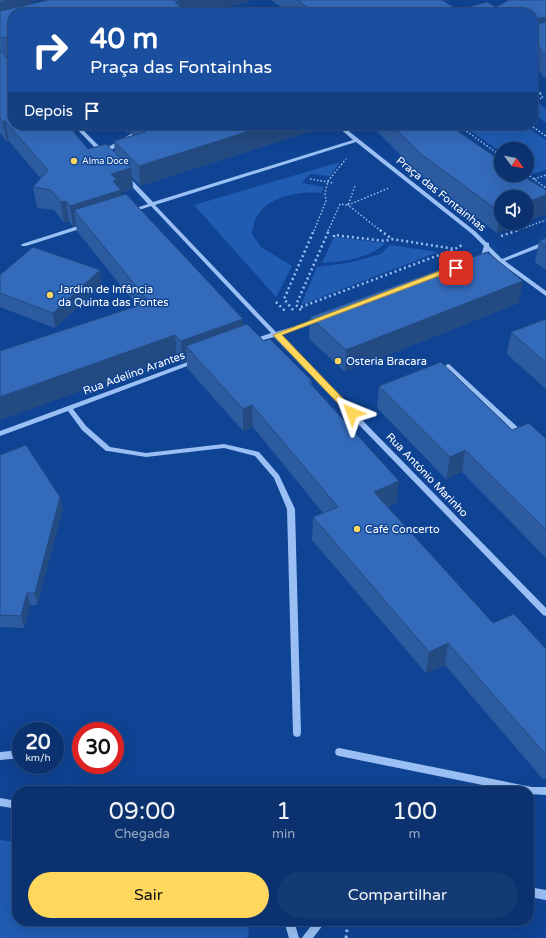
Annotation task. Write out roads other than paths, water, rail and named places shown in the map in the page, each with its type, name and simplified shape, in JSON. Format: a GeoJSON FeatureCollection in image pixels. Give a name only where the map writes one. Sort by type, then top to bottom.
{"type":"FeatureCollection","features":[{"type":"Feature","properties":{"kind":"street"},"geometry":{"type":"LineString","coordinates":[[80,130],[107,157]]}},
{"type":"Feature","properties":{"kind":"street"},"geometry":{"type":"LineString","coordinates":[[102,152],[137,132],[144,130]]}},
{"type":"Feature","properties":{"kind":"street","name":"Praça das Fontainhas"},"geometry":{"type":"LineString","coordinates":[[344,130],[487,244],[484,257],[477,260]]}},
{"type":"Feature","properties":{"kind":"street"},"geometry":{"type":"LineString","coordinates":[[122,213],[357,140]]}},
{"type":"Feature","properties":{"kind":"street"},"geometry":{"type":"LineString","coordinates":[[122,172],[277,335]]}},
{"type":"Feature","properties":{"kind":"street"},"geometry":{"type":"LineString","coordinates":[[24,244],[93,223]]}},
{"type":"Feature","properties":{"kind":"street"},"geometry":{"type":"LineString","coordinates":[[487,244],[501,261],[546,294]]}},
{"type":"Feature","properties":{"kind":"street"},"geometry":{"type":"LineString","coordinates":[[501,261],[546,244]]}},
{"type":"Feature","properties":{"kind":"street"},"geometry":{"type":"LineString","coordinates":[[248,342],[277,335],[322,319]]}},
{"type":"Feature","properties":{"kind":"street","name":"Rua António Marinho"},"geometry":{"type":"LineString","coordinates":[[277,335],[546,613]]}},
{"type":"Feature","properties":{"kind":"street","name":"Rua Adelino Arantes"},"geometry":{"type":"LineString","coordinates":[[0,434],[203,359]]}},
{"type":"Feature","properties":{"kind":"street"},"geometry":{"type":"LineString","coordinates":[[448,366],[529,441]]}},
{"type":"Feature","properties":{"kind":"street"},"geometry":{"type":"LineString","coordinates":[[69,408],[84,428],[108,449],[146,455],[224,446],[257,454],[278,477],[291,509],[297,733]]}},
{"type":"Feature","properties":{"kind":"street"},"geometry":{"type":"LineString","coordinates":[[338,752],[507,786]]}},
{"type":"Feature","properties":{"kind":"street"},"geometry":{"type":"LineString","coordinates":[[0,756],[12,755]]}},
{"type":"Feature","properties":{"kind":"street"},"geometry":{"type":"LineString","coordinates":[[534,791],[546,791]]}},
{"type":"Feature","properties":{"kind":"street"},"geometry":{"type":"LineString","coordinates":[[0,802],[12,804]]}},
{"type":"Feature","properties":{"kind":"street"},"geometry":{"type":"LineString","coordinates":[[534,893],[546,895]]}},
{"type":"Feature","properties":{"kind":"street"},"geometry":{"type":"LineString","coordinates":[[290,926],[294,938]]}},
{"type":"Feature","properties":{"kind":"street"},"geometry":{"type":"LineString","coordinates":[[307,938],[317,926]]}},
{"type":"Feature","properties":{"kind":"place","name":"Alma Doce"},"geometry":{"type":"Point","coordinates":[74,161]}},
{"type":"Feature","properties":{"kind":"place","name":"Jardim de Infância da Quinta das Fontes"},"geometry":{"type":"Point","coordinates":[50,295]}},
{"type":"Feature","properties":{"kind":"place","name":"Osteria Bracara"},"geometry":{"type":"Point","coordinates":[338,361]}},
{"type":"Feature","properties":{"kind":"place","name":"Café Concerto"},"geometry":{"type":"Point","coordinates":[357,529]}}]}
